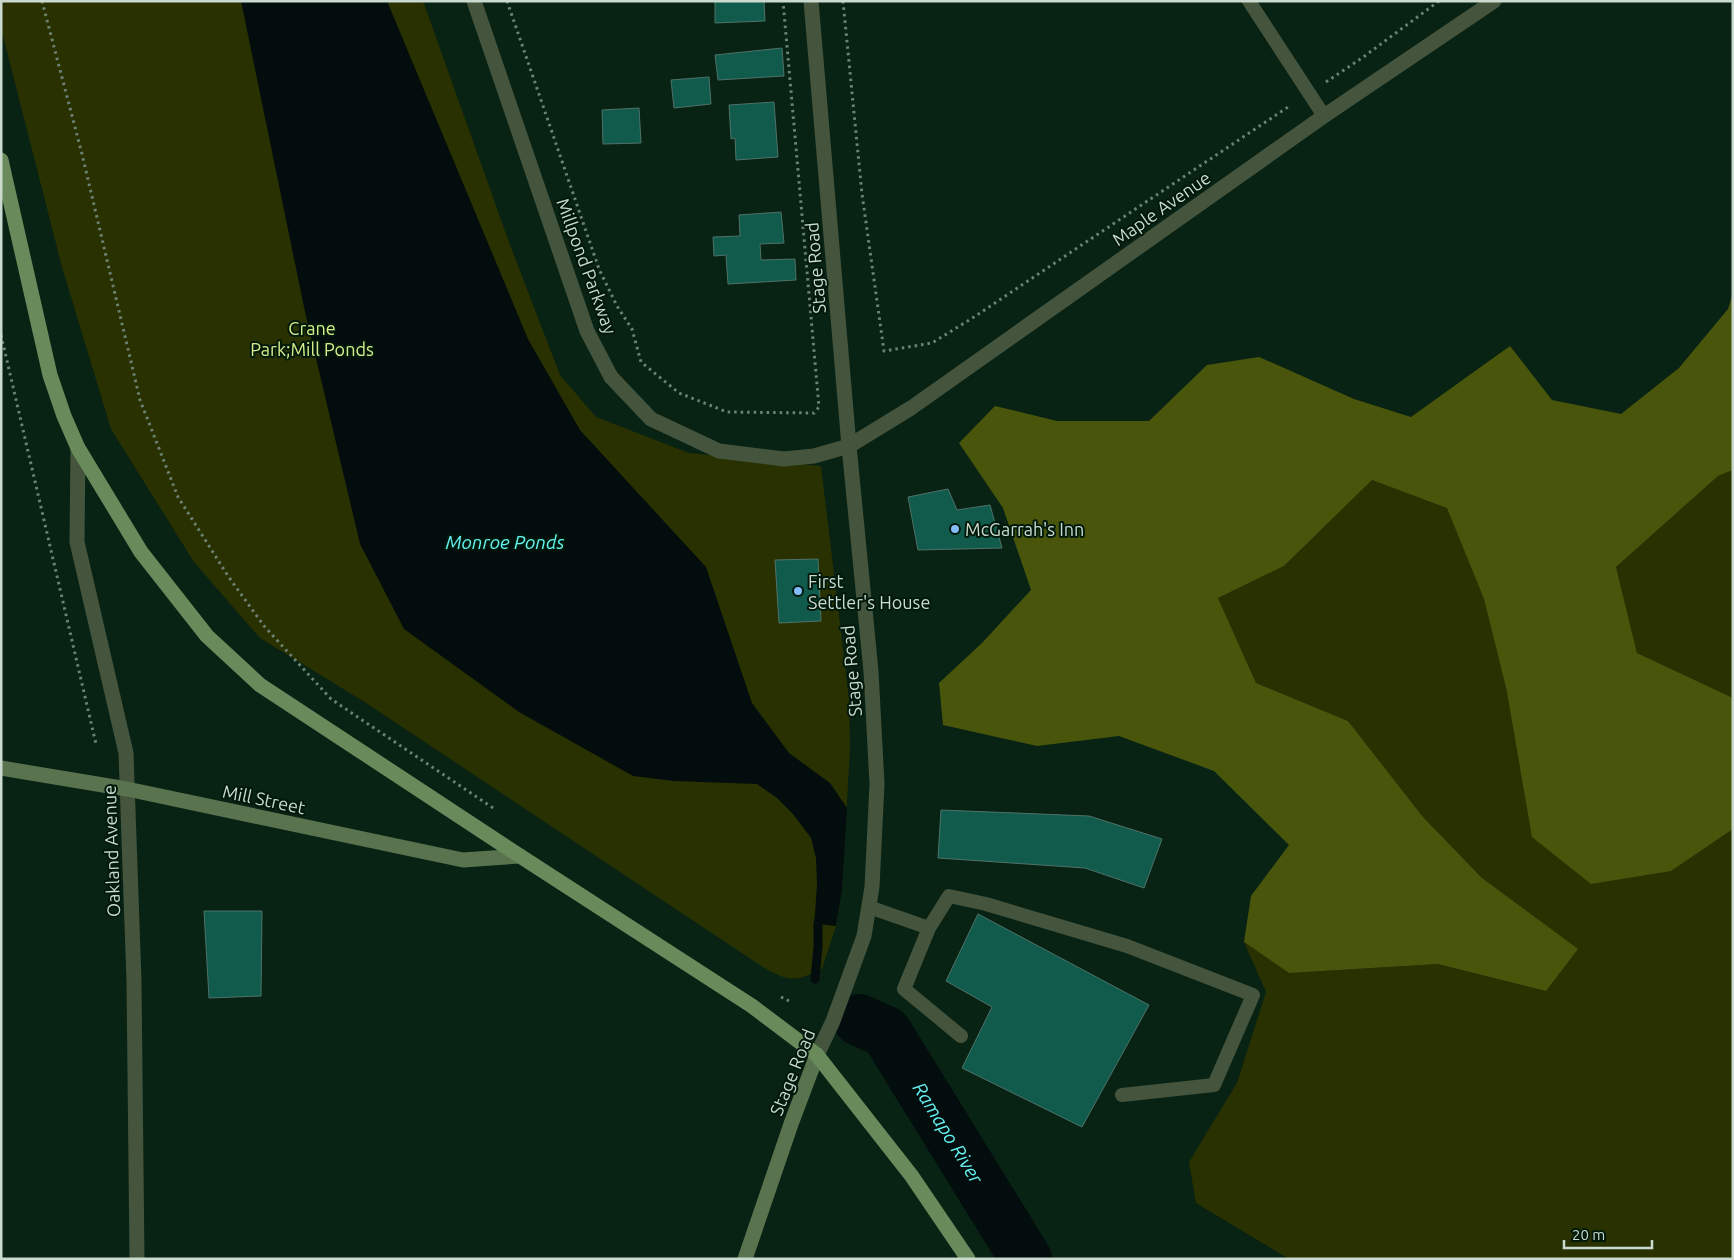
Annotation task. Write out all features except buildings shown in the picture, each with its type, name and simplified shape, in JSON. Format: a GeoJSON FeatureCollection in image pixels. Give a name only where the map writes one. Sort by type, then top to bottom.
{"type":"FeatureCollection","features":[{"type":"Feature","properties":{"kind":"main road"},"geometry":{"type":"LineString","coordinates":[[1,160],[50,375],[64,416],[78,448],[141,552],[207,636],[260,685],[752,1006],[817,1054],[911,1174],[968,1259]]}},
{"type":"Feature","properties":{"kind":"street","name":"Millpond Parkway"},"geometry":{"type":"LineString","coordinates":[[474,1],[587,331],[611,377],[651,419],[719,451],[784,459],[814,456],[849,446]]}},
{"type":"Feature","properties":{"kind":"street","name":"Stage Road"},"geometry":{"type":"LineString","coordinates":[[745,1259],[790,1124],[817,1054],[833,1021],[864,936],[872,887],[877,784],[871,671],[849,446],[811,1]]}},
{"type":"Feature","properties":{"kind":"street","name":"Maple Avenue"},"geometry":{"type":"LineString","coordinates":[[849,446],[911,408],[1324,116],[1494,1]]}},
{"type":"Feature","properties":{"kind":"street","name":"Oakland Avenue"},"geometry":{"type":"LineString","coordinates":[[78,448],[78,542],[126,753],[134,981],[137,1259]]}},
{"type":"Feature","properties":{"kind":"street","name":"Mill Street"},"geometry":{"type":"LineString","coordinates":[[1,768],[127,789],[463,860],[520,856]]}},
{"type":"Feature","properties":{"kind":"lane"},"geometry":{"type":"LineString","coordinates":[[1248,1],[1324,116]]}},
{"type":"Feature","properties":{"kind":"lane"},"geometry":{"type":"LineString","coordinates":[[961,1036],[904,989],[929,928],[949,896],[986,904],[1127,946],[1253,995],[1214,1085],[1122,1095]]}},
{"type":"Feature","properties":{"kind":"lane"},"geometry":{"type":"LineString","coordinates":[[868,907],[929,928]]}},
{"type":"Feature","properties":{"kind":"path"},"geometry":{"type":"LineString","coordinates":[[42,1],[82,154],[140,400],[178,497],[228,576],[264,626],[331,699],[496,810]]}},
{"type":"Feature","properties":{"kind":"path"},"geometry":{"type":"LineString","coordinates":[[507,1],[599,270],[616,306],[632,329],[641,362],[679,393],[727,412],[814,413],[819,407],[783,1]]}},
{"type":"Feature","properties":{"kind":"path"},"geometry":{"type":"LineString","coordinates":[[843,1],[862,194],[884,351],[932,343],[982,312],[1362,58],[1439,1]]}},
{"type":"Feature","properties":{"kind":"path"},"geometry":{"type":"LineString","coordinates":[[1,335],[96,744]]}},
{"type":"Feature","properties":{"kind":"path"},"geometry":{"type":"LineString","coordinates":[[775,994],[789,1001]]}},
{"type":"Feature","properties":{"kind":"green space","name":"Crane Park;Mill Ponds"},"geometry":{"type":"Polygon","coordinates":[[[1,1],[423,1],[510,245],[560,375],[596,417],[689,453],[821,466],[849,699],[850,748],[842,891],[836,926],[822,969],[792,979],[763,967],[363,701],[260,638],[194,562],[111,429],[62,267],[1,28],[1,1]]]}},
{"type":"Feature","properties":{"kind":"green space"},"geometry":{"type":"Polygon","coordinates":[[[1733,293],[1733,470],[1718,476],[1616,567],[1637,653],[1733,698],[1733,829],[1671,871],[1591,884],[1532,837],[1507,692],[1484,599],[1447,508],[1372,480],[1284,566],[1218,598],[1256,683],[1348,721],[1423,817],[1482,878],[1578,949],[1546,991],[1438,964],[1289,973],[1244,942],[1251,896],[1289,845],[1214,771],[1119,736],[1037,746],[943,725],[939,683],[982,643],[1031,590],[1003,508],[959,443],[995,406],[1057,421],[1149,421],[1207,365],[1259,357],[1354,399],[1411,417],[1510,346],[1552,400],[1621,414],[1679,368],[1728,309],[1733,293]]]}},
{"type":"Feature","properties":{"kind":"green space"},"geometry":{"type":"Polygon","coordinates":[[[1733,470],[1733,698],[1637,653],[1616,567],[1718,476],[1733,470]]]}},
{"type":"Feature","properties":{"kind":"green space"},"geometry":{"type":"Polygon","coordinates":[[[1372,480],[1448,508],[1484,599],[1507,692],[1671,871],[1733,829],[1733,1259],[1289,1259],[1196,1203],[1189,1162],[1237,1083],[1266,992],[1244,942],[1289,973],[1438,964],[1546,991],[1577,949],[1482,878],[1423,817],[1348,721],[1256,683],[1218,598],[1284,566],[1372,480]]]}},
{"type":"Feature","properties":{"kind":"water","name":"Monroe Ponds"},"geometry":{"type":"Polygon","coordinates":[[[241,1],[387,1],[528,339],[580,430],[706,567],[752,703],[789,753],[830,783],[847,808],[842,891],[836,926],[818,924],[815,914],[816,858],[811,838],[793,814],[777,798],[757,784],[674,781],[633,776],[519,712],[404,629],[360,544],[305,312],[241,1]]]}},
{"type":"Feature","properties":{"kind":"waterway","name":"Ramapo River"},"geometry":{"type":"LineString","coordinates":[[815,979],[820,913]]}},
{"type":"Feature","properties":{"kind":"waterway","name":"Ramapo River"},"geometry":{"type":"LineString","coordinates":[[859,1020],[886,1032],[1026,1259]]}},
{"type":"Feature","properties":{"kind":"place","name":"McGarrah's Inn"},"geometry":{"type":"Point","coordinates":[955,529]}},
{"type":"Feature","properties":{"kind":"place","name":"First Settler's House"},"geometry":{"type":"Point","coordinates":[798,591]}}]}
